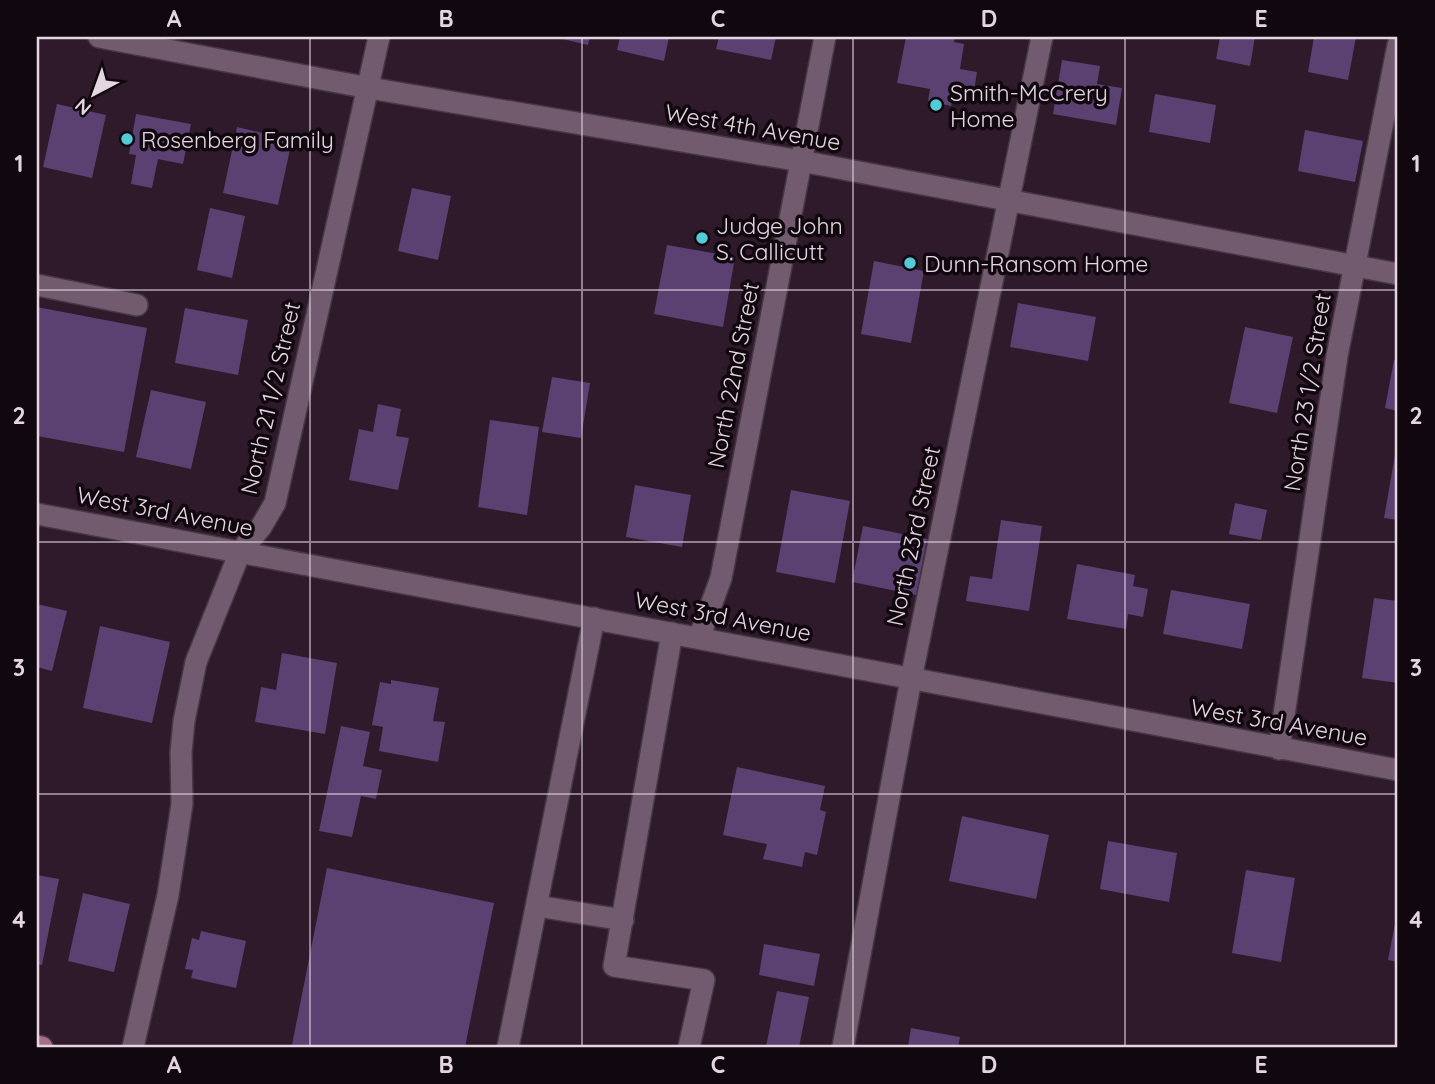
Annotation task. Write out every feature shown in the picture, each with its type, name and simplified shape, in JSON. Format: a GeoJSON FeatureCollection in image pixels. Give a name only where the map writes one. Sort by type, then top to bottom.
{"type":"FeatureCollection","features":[{"type":"Feature","properties":{"kind":"main road"},"geometry":{"type":"LineString","coordinates":[[37,1046],[42,1047]]}},
{"type":"Feature","properties":{"kind":"street","name":"West 4th Avenue"},"geometry":{"type":"LineString","coordinates":[[99,37],[369,88],[801,161],[1398,274]]}},
{"type":"Feature","properties":{"kind":"street","name":"North 21 1/2 Street"},"geometry":{"type":"LineString","coordinates":[[134,1047],[170,883],[182,804],[181,752],[184,721],[196,663],[240,552],[261,527],[275,503],[379,37]]}},
{"type":"Feature","properties":{"kind":"street","name":"North 22nd Street"},"geometry":{"type":"LineString","coordinates":[[699,638],[721,578],[825,37]]}},
{"type":"Feature","properties":{"kind":"street","name":"North 23rd Street"},"geometry":{"type":"LineString","coordinates":[[843,1047],[911,679],[1042,37]]}},
{"type":"Feature","properties":{"kind":"street","name":"North 23 1/2 Street"},"geometry":{"type":"LineString","coordinates":[[1279,749],[1337,356],[1398,45]]}},
{"type":"Feature","properties":{"kind":"street"},"geometry":{"type":"LineString","coordinates":[[37,285],[137,305]]}},
{"type":"Feature","properties":{"kind":"street","name":"West 3rd Avenue"},"geometry":{"type":"LineString","coordinates":[[37,514],[1398,770]]}},
{"type":"Feature","properties":{"kind":"street"},"geometry":{"type":"LineString","coordinates":[[516,1046],[537,906],[594,618]]}},
{"type":"Feature","properties":{"kind":"street"},"geometry":{"type":"LineString","coordinates":[[672,633],[614,966],[704,980],[689,1047]]}},
{"type":"Feature","properties":{"kind":"street"},"geometry":{"type":"LineString","coordinates":[[537,906],[623,920]]}},
{"type":"Feature","properties":{"kind":"building"},"geometry":{"type":"Polygon","coordinates":[[[554,37],[590,37],[588,45],[554,37]]]}},
{"type":"Feature","properties":{"kind":"building"},"geometry":{"type":"Polygon","coordinates":[[[620,37],[669,37],[664,61],[617,50],[620,37]]]}},
{"type":"Feature","properties":{"kind":"building"},"geometry":{"type":"Polygon","coordinates":[[[719,37],[776,37],[771,60],[716,49],[719,37]]]}},
{"type":"Feature","properties":{"kind":"building"},"geometry":{"type":"Polygon","coordinates":[[[906,37],[955,37],[954,42],[964,44],[960,69],[977,72],[973,97],[954,94],[951,106],[928,101],[930,89],[897,83],[906,37]]]}},
{"type":"Feature","properties":{"kind":"building"},"geometry":{"type":"Polygon","coordinates":[[[1220,37],[1255,37],[1250,66],[1216,59],[1220,37]]]}},
{"type":"Feature","properties":{"kind":"building"},"geometry":{"type":"Polygon","coordinates":[[[1314,37],[1356,37],[1348,80],[1308,72],[1314,37]]]}},
{"type":"Feature","properties":{"kind":"building"},"geometry":{"type":"Polygon","coordinates":[[[1062,60],[1100,66],[1097,84],[1122,88],[1116,125],[1053,114],[1062,60]]]}},
{"type":"Feature","properties":{"kind":"building"},"geometry":{"type":"Polygon","coordinates":[[[1155,94],[1216,105],[1210,143],[1149,132],[1155,94]]]}},
{"type":"Feature","properties":{"kind":"building"},"geometry":{"type":"Polygon","coordinates":[[[57,104],[106,115],[92,178],[43,167],[57,104]]]}},
{"type":"Feature","properties":{"kind":"building"},"geometry":{"type":"Polygon","coordinates":[[[136,114],[191,124],[183,164],[158,159],[152,188],[131,184],[136,155],[129,154],[136,114]]]}},
{"type":"Feature","properties":{"kind":"building"},"geometry":{"type":"Polygon","coordinates":[[[237,127],[292,140],[278,205],[223,193],[237,127]]]}},
{"type":"Feature","properties":{"kind":"building"},"geometry":{"type":"Polygon","coordinates":[[[1305,130],[1363,141],[1355,182],[1298,171],[1305,130]]]}},
{"type":"Feature","properties":{"kind":"building"},"geometry":{"type":"Polygon","coordinates":[[[412,188],[451,196],[438,260],[398,251],[412,188]]]}},
{"type":"Feature","properties":{"kind":"building"},"geometry":{"type":"Polygon","coordinates":[[[210,208],[245,216],[232,278],[197,270],[210,208]]]}},
{"type":"Feature","properties":{"kind":"building"},"geometry":{"type":"Polygon","coordinates":[[[667,245],[735,257],[723,327],[654,314],[667,245]]]}},
{"type":"Feature","properties":{"kind":"building"},"geometry":{"type":"Polygon","coordinates":[[[874,261],[924,271],[911,343],[861,334],[874,261]]]}},
{"type":"Feature","properties":{"kind":"building"},"geometry":{"type":"Polygon","coordinates":[[[1018,303],[1096,317],[1088,361],[1010,347],[1018,303]]]}},
{"type":"Feature","properties":{"kind":"building"},"geometry":{"type":"Polygon","coordinates":[[[37,307],[147,328],[124,452],[37,436],[37,307]]]}},
{"type":"Feature","properties":{"kind":"building"},"geometry":{"type":"Polygon","coordinates":[[[185,308],[248,320],[238,375],[175,363],[185,308]]]}},
{"type":"Feature","properties":{"kind":"building"},"geometry":{"type":"Polygon","coordinates":[[[1245,327],[1293,337],[1277,413],[1229,403],[1245,327]]]}},
{"type":"Feature","properties":{"kind":"building"},"geometry":{"type":"Polygon","coordinates":[[[1394,360],[1398,360],[1398,411],[1385,408],[1394,360]]]}},
{"type":"Feature","properties":{"kind":"building"},"geometry":{"type":"Polygon","coordinates":[[[552,377],[590,383],[581,438],[542,432],[552,377]]]}},
{"type":"Feature","properties":{"kind":"building"},"geometry":{"type":"Polygon","coordinates":[[[151,390],[206,402],[191,469],[136,457],[151,390]]]}},
{"type":"Feature","properties":{"kind":"building"},"geometry":{"type":"Polygon","coordinates":[[[378,404],[401,409],[396,436],[409,438],[398,490],[349,480],[359,429],[373,432],[378,404]]]}},
{"type":"Feature","properties":{"kind":"building"},"geometry":{"type":"Polygon","coordinates":[[[490,420],[539,427],[527,515],[478,507],[490,420]]]}},
{"type":"Feature","properties":{"kind":"building"},"geometry":{"type":"Polygon","coordinates":[[[1395,455],[1398,456],[1398,520],[1384,518],[1395,455]]]}},
{"type":"Feature","properties":{"kind":"building"},"geometry":{"type":"Polygon","coordinates":[[[635,485],[691,495],[682,547],[626,537],[635,485]]]}},
{"type":"Feature","properties":{"kind":"building"},"geometry":{"type":"Polygon","coordinates":[[[791,490],[850,501],[835,583],[776,572],[791,490]]]}},
{"type":"Feature","properties":{"kind":"building"},"geometry":{"type":"Polygon","coordinates":[[[1235,503],[1267,510],[1261,540],[1229,534],[1235,503]]]}},
{"type":"Feature","properties":{"kind":"building"},"geometry":{"type":"Polygon","coordinates":[[[1001,520],[1042,526],[1029,611],[966,601],[970,576],[992,579],[1001,520]]]}},
{"type":"Feature","properties":{"kind":"building"},"geometry":{"type":"Polygon","coordinates":[[[863,526],[927,539],[916,595],[852,582],[863,526]]]}},
{"type":"Feature","properties":{"kind":"building"},"geometry":{"type":"Polygon","coordinates":[[[1077,564],[1135,575],[1133,586],[1148,589],[1143,617],[1128,614],[1126,629],[1067,619],[1077,564]]]}},
{"type":"Feature","properties":{"kind":"building"},"geometry":{"type":"Polygon","coordinates":[[[1171,590],[1250,604],[1242,649],[1163,634],[1171,590]]]}},
{"type":"Feature","properties":{"kind":"building"},"geometry":{"type":"Polygon","coordinates":[[[1374,598],[1398,601],[1398,683],[1362,678],[1374,598]]]}},
{"type":"Feature","properties":{"kind":"building"},"geometry":{"type":"Polygon","coordinates":[[[37,604],[67,611],[52,671],[37,667],[37,604]]]}},
{"type":"Feature","properties":{"kind":"building"},"geometry":{"type":"Polygon","coordinates":[[[100,626],[170,642],[152,723],[83,708],[100,626]]]}},
{"type":"Feature","properties":{"kind":"building"},"geometry":{"type":"Polygon","coordinates":[[[282,653],[337,663],[325,734],[255,722],[261,687],[276,690],[282,653]]]}},
{"type":"Feature","properties":{"kind":"building"},"geometry":{"type":"Polygon","coordinates":[[[391,680],[439,688],[433,721],[445,722],[438,762],[379,751],[383,727],[372,725],[380,682],[391,684],[391,680]]]}},
{"type":"Feature","properties":{"kind":"building"},"geometry":{"type":"Polygon","coordinates":[[[341,726],[370,732],[363,766],[382,770],[376,799],[361,796],[352,837],[319,831],[341,726]]]}},
{"type":"Feature","properties":{"kind":"building"},"geometry":{"type":"Polygon","coordinates":[[[737,767],[825,786],[820,810],[826,812],[817,855],[805,852],[802,867],[763,859],[767,844],[723,835],[737,767]]]}},
{"type":"Feature","properties":{"kind":"building"},"geometry":{"type":"Polygon","coordinates":[[[962,816],[1049,835],[1036,899],[949,881],[962,816]]]}},
{"type":"Feature","properties":{"kind":"building"},"geometry":{"type":"Polygon","coordinates":[[[1108,841],[1177,853],[1169,902],[1100,889],[1108,841]]]}},
{"type":"Feature","properties":{"kind":"building"},"geometry":{"type":"Polygon","coordinates":[[[327,868],[494,903],[465,1047],[292,1045],[327,868]]]}},
{"type":"Feature","properties":{"kind":"building"},"geometry":{"type":"Polygon","coordinates":[[[1246,870],[1295,878],[1281,962],[1232,953],[1246,870]]]}},
{"type":"Feature","properties":{"kind":"building"},"geometry":{"type":"Polygon","coordinates":[[[37,875],[59,879],[42,965],[37,964],[37,875]]]}},
{"type":"Feature","properties":{"kind":"building"},"geometry":{"type":"Polygon","coordinates":[[[83,893],[130,904],[114,972],[68,961],[83,893]]]}},
{"type":"Feature","properties":{"kind":"building"},"geometry":{"type":"Polygon","coordinates":[[[1398,913],[1398,962],[1388,960],[1398,913]]]}},
{"type":"Feature","properties":{"kind":"building"},"geometry":{"type":"Polygon","coordinates":[[[201,931],[246,941],[236,988],[191,978],[193,970],[185,969],[192,938],[199,940],[201,931]]]}},
{"type":"Feature","properties":{"kind":"building"},"geometry":{"type":"Polygon","coordinates":[[[764,944],[820,954],[814,986],[759,975],[764,944]]]}},
{"type":"Feature","properties":{"kind":"building"},"geometry":{"type":"Polygon","coordinates":[[[777,991],[809,997],[799,1047],[766,1047],[777,991]]]}},
{"type":"Feature","properties":{"kind":"building"},"geometry":{"type":"Polygon","coordinates":[[[911,1028],[960,1037],[958,1047],[908,1047],[911,1028]]]}},
{"type":"Feature","properties":{"kind":"place","name":"Smith-McCrery Home"},"geometry":{"type":"Point","coordinates":[936,105]}},
{"type":"Feature","properties":{"kind":"place","name":"Rosenberg Family"},"geometry":{"type":"Point","coordinates":[127,139]}},
{"type":"Feature","properties":{"kind":"place","name":"Judge John S. Callicutt"},"geometry":{"type":"Point","coordinates":[702,238]}},
{"type":"Feature","properties":{"kind":"place","name":"Dunn-Ransom Home"},"geometry":{"type":"Point","coordinates":[910,263]}}]}
